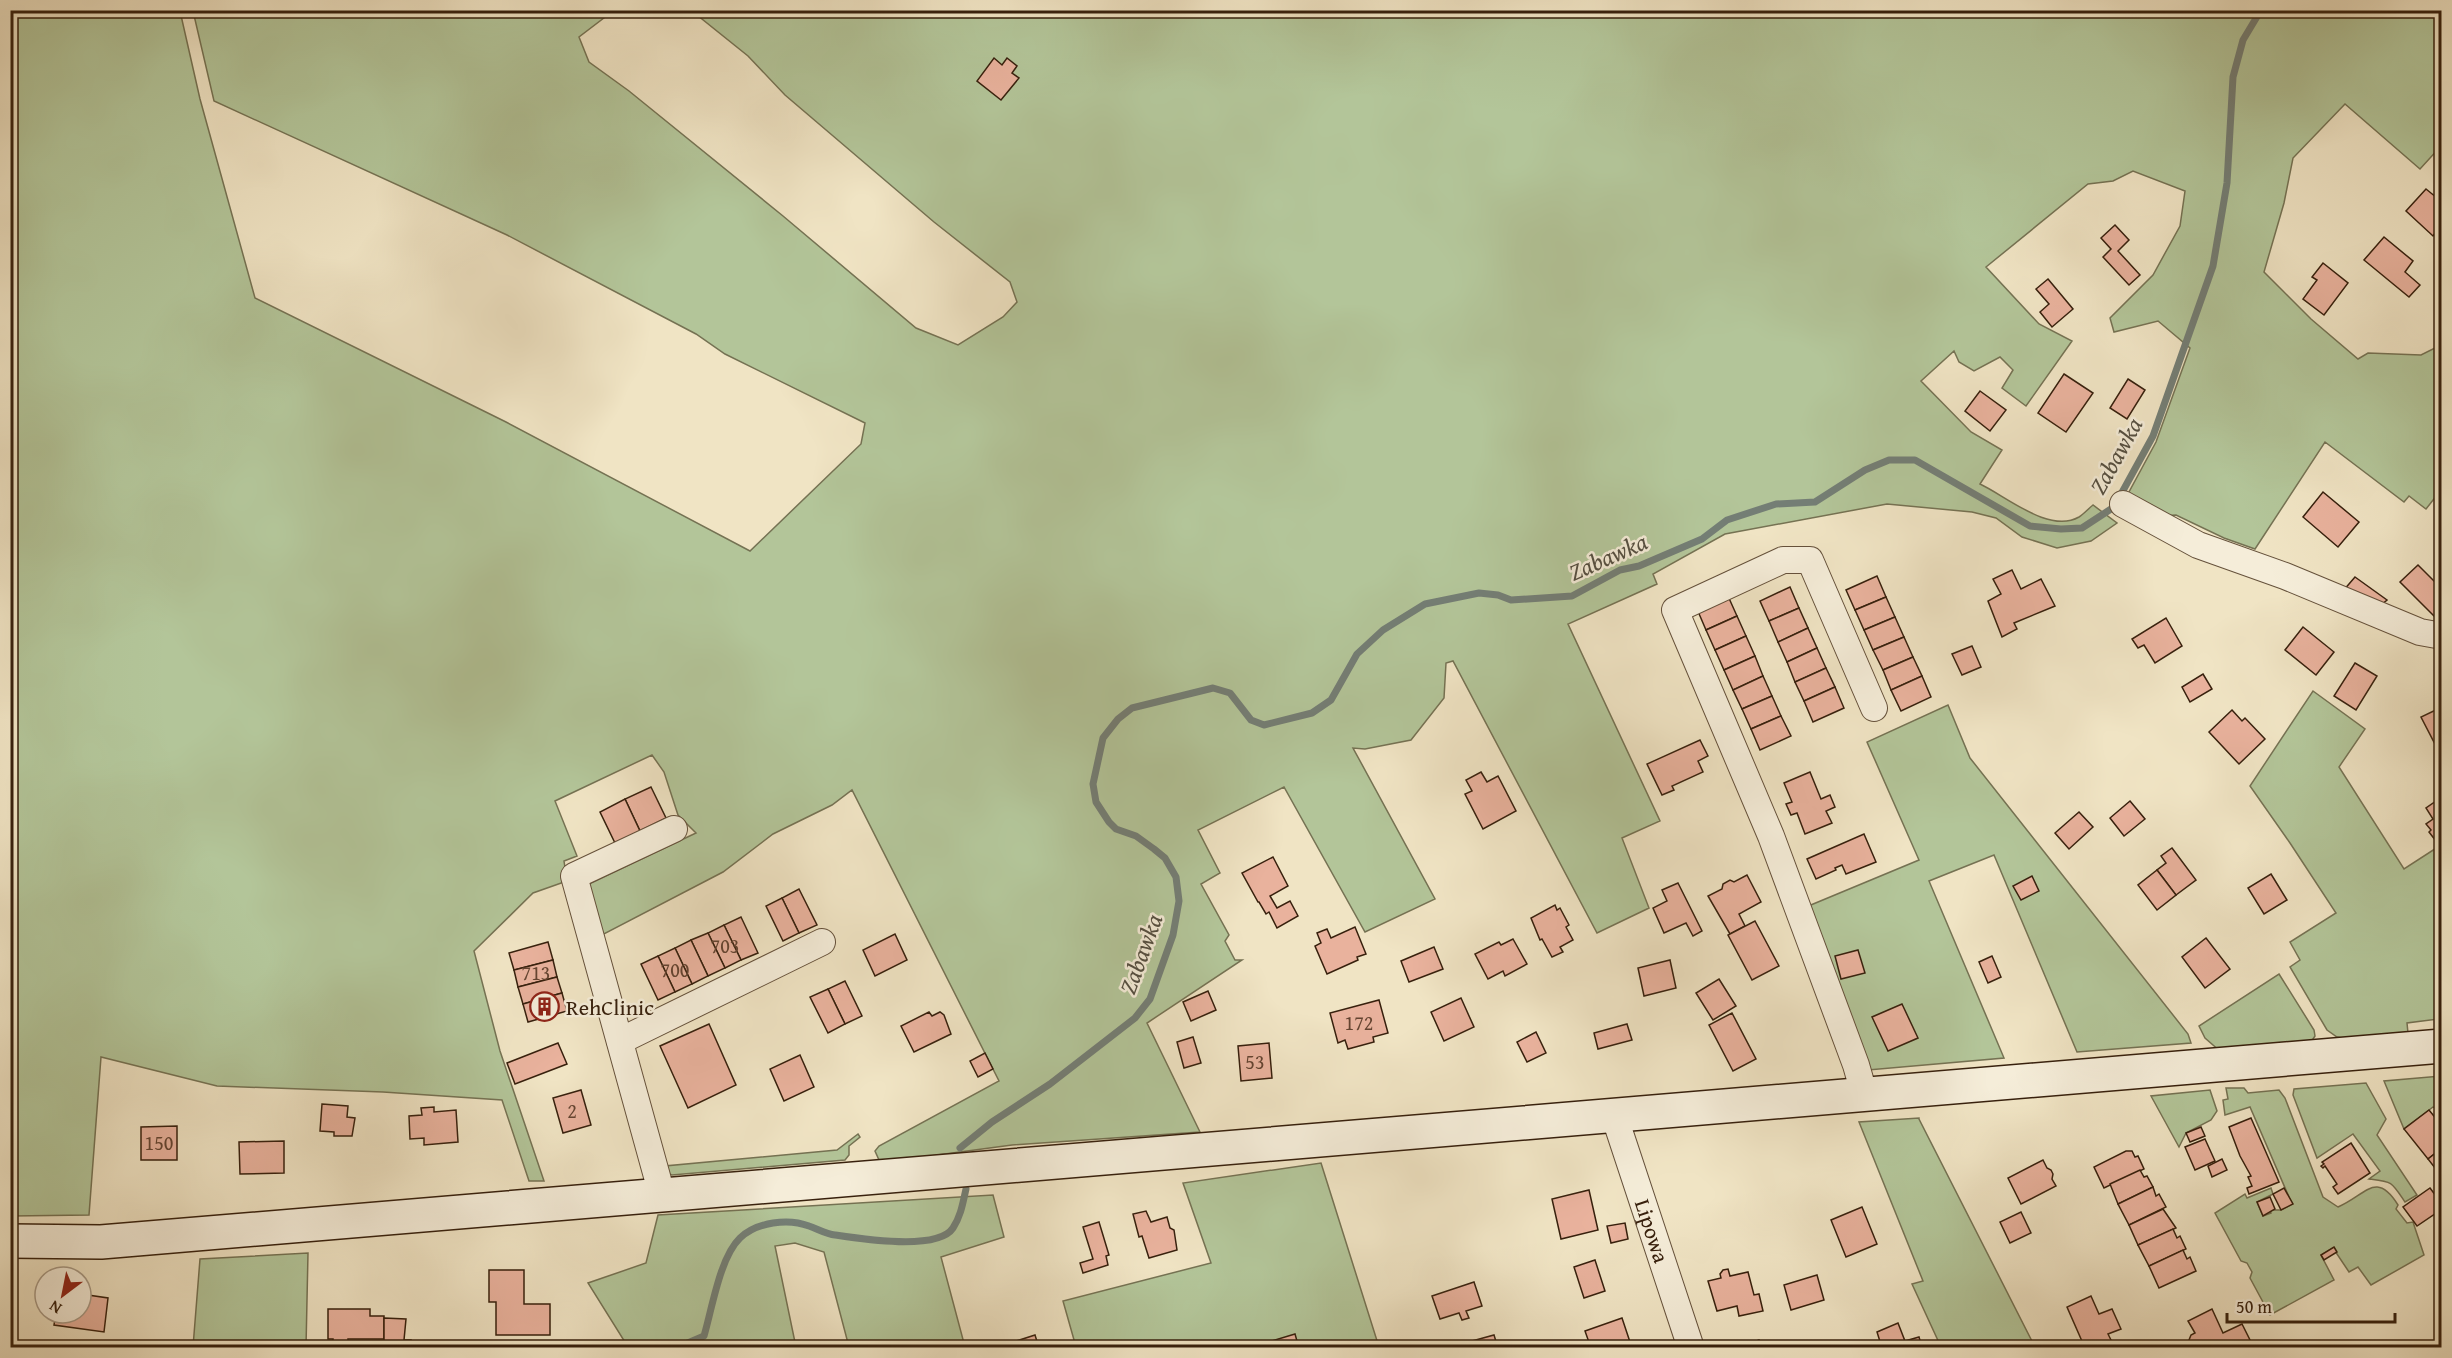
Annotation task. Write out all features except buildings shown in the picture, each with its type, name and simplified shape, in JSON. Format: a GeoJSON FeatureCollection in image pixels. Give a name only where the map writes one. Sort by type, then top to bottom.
{"type":"FeatureCollection","features":[{"type":"Feature","properties":{"kind":"main road"},"geometry":{"type":"LineString","coordinates":[[10,1241],[101,1242],[2442,1046]]}},
{"type":"Feature","properties":{"kind":"street"},"geometry":{"type":"LineString","coordinates":[[2123,504],[2198,545],[2285,576],[2420,632],[2442,636]]}},
{"type":"Feature","properties":{"kind":"street"},"geometry":{"type":"LineString","coordinates":[[1864,1093],[1856,1065],[1771,836],[1675,609],[1784,560],[1810,560],[1874,708]]}},
{"type":"Feature","properties":{"kind":"street"},"geometry":{"type":"LineString","coordinates":[[659,1195],[658,1180],[574,876],[674,829]]}},
{"type":"Feature","properties":{"kind":"street"},"geometry":{"type":"LineString","coordinates":[[620,1041],[822,942]]}},
{"type":"Feature","properties":{"kind":"street","name":"Lipowa"},"geometry":{"type":"LineString","coordinates":[[1614,1115],[1691,1347]]}},
{"type":"Feature","properties":{"kind":"green space"},"geometry":{"type":"Polygon","coordinates":[[[17,11],[180,11],[200,99],[255,298],[506,422],[750,551],[861,444],[865,423],[725,354],[696,334],[507,235],[214,101],[193,11],[613,11],[579,37],[589,62],[629,91],[783,216],[916,328],[958,345],[1003,317],[1017,302],[1010,282],[934,222],[785,95],[748,56],[692,11],[2441,11],[2441,146],[2420,169],[2345,104],[2293,158],[2284,203],[2264,272],[2311,319],[2358,359],[2368,353],[2421,355],[2441,345],[2441,490],[2426,509],[2409,496],[2404,502],[2325,442],[2255,549],[2224,538],[2176,515],[2157,516],[2129,501],[2129,492],[2156,442],[2190,348],[2158,321],[2114,332],[2110,318],[2153,275],[2180,226],[2185,191],[2133,171],[2113,181],[2088,184],[1986,267],[2039,324],[2072,341],[2026,406],[2002,388],[2013,370],[2000,357],[1974,371],[1959,362],[1954,351],[1921,381],[1971,432],[2002,450],[1980,484],[2028,511],[2055,521],[2067,521],[2079,517],[2093,505],[2117,523],[2091,541],[2057,548],[2022,537],[1996,518],[1972,512],[1887,504],[1725,534],[1653,574],[1657,584],[1568,624],[1660,821],[1622,838],[1649,908],[1597,933],[1453,661],[1446,663],[1444,698],[1411,740],[1365,749],[1353,748],[1435,899],[1365,932],[1284,787],[1198,830],[1220,873],[1201,884],[1229,935],[1225,941],[1235,960],[1242,960],[1147,1023],[1200,1132],[1012,1145],[885,1162],[879,1160],[875,1151],[879,1146],[999,1081],[852,790],[832,805],[773,834],[723,872],[602,935],[589,884],[696,833],[678,815],[664,772],[652,755],[555,801],[577,856],[564,861],[567,881],[533,893],[474,951],[500,1051],[544,1181],[529,1181],[502,1100],[383,1092],[217,1086],[101,1057],[89,1215],[11,1216],[10,33],[17,11]]]}},
{"type":"Feature","properties":{"kind":"green space"},"geometry":{"type":"Polygon","coordinates":[[[2313,691],[2365,729],[2339,767],[2404,869],[2441,845],[2441,1026],[2438,1019],[2407,1023],[2408,1033],[2347,1039],[2337,1037],[2327,1030],[2290,967],[2300,960],[2290,942],[2336,913],[2250,786],[2313,691]]]}},
{"type":"Feature","properties":{"kind":"green space"},"geometry":{"type":"Polygon","coordinates":[[[1948,705],[1970,758],[2188,1034],[2191,1043],[2077,1052],[1994,855],[1929,881],[2004,1058],[1868,1070],[1806,907],[1919,860],[1867,742],[1948,705]]]}},
{"type":"Feature","properties":{"kind":"green space"},"geometry":{"type":"Polygon","coordinates":[[[2279,974],[2314,1030],[2315,1036],[2311,1042],[2221,1052],[2205,1038],[2199,1026],[2279,974]]]}},
{"type":"Feature","properties":{"kind":"green space"},"geometry":{"type":"Polygon","coordinates":[[[2441,1076],[2441,1109],[2433,1107],[2404,1129],[2384,1081],[2441,1076]]]}},
{"type":"Feature","properties":{"kind":"green space"},"geometry":{"type":"Polygon","coordinates":[[[2366,1083],[2386,1119],[2377,1135],[2417,1195],[2405,1202],[2391,1184],[2369,1179],[2380,1171],[2353,1134],[2317,1158],[2293,1095],[2294,1089],[2366,1083]]]}},
{"type":"Feature","properties":{"kind":"green space"},"geometry":{"type":"Polygon","coordinates":[[[2226,1088],[2244,1088],[2248,1093],[2279,1090],[2285,1098],[2323,1197],[2338,1207],[2370,1188],[2383,1189],[2398,1205],[2396,1209],[2407,1223],[2413,1222],[2424,1255],[2371,1285],[2358,1267],[2349,1272],[2333,1248],[2321,1255],[2334,1280],[2270,1315],[2250,1278],[2252,1272],[2247,1263],[2241,1261],[2215,1213],[2245,1194],[2247,1198],[2271,1188],[2273,1194],[2257,1202],[2263,1216],[2271,1213],[2270,1210],[2281,1210],[2292,1204],[2250,1107],[2225,1115],[2223,1100],[2228,1099],[2226,1088]]]}},
{"type":"Feature","properties":{"kind":"green space"},"geometry":{"type":"Polygon","coordinates":[[[2210,1090],[2217,1111],[2211,1120],[2186,1133],[2179,1147],[2151,1096],[2210,1090]]]}},
{"type":"Feature","properties":{"kind":"green space"},"geometry":{"type":"Polygon","coordinates":[[[1919,1118],[2035,1347],[1941,1347],[1912,1284],[1923,1281],[1859,1122],[1919,1118]]]}},
{"type":"Feature","properties":{"kind":"green space"},"geometry":{"type":"Polygon","coordinates":[[[858,1134],[860,1137],[849,1146],[849,1155],[845,1160],[672,1175],[665,1166],[837,1150],[858,1134]]]}},
{"type":"Feature","properties":{"kind":"green space"},"geometry":{"type":"Polygon","coordinates":[[[1321,1163],[1379,1347],[1076,1347],[1063,1301],[1211,1263],[1183,1183],[1321,1163]]]}},
{"type":"Feature","properties":{"kind":"green space"},"geometry":{"type":"Polygon","coordinates":[[[993,1195],[1004,1237],[941,1257],[965,1347],[849,1347],[824,1252],[795,1243],[775,1246],[796,1347],[628,1347],[588,1283],[646,1263],[658,1215],[993,1195]]]}},
{"type":"Feature","properties":{"kind":"green space"},"geometry":{"type":"Polygon","coordinates":[[[308,1253],[306,1347],[193,1347],[200,1259],[308,1253]]]}},
{"type":"Feature","properties":{"kind":"waterway","name":"Zabawka"},"geometry":{"type":"LineString","coordinates":[[960,1148],[992,1122],[1050,1084],[1135,1018],[1150,999],[1173,935],[1179,901],[1176,877],[1165,858],[1136,836],[1116,829],[1109,822],[1096,802],[1093,784],[1103,738],[1118,719],[1132,708],[1213,688],[1230,693],[1251,720],[1264,725],[1312,713],[1331,700],[1357,654],[1383,630],[1425,604],[1479,593],[1498,595],[1511,600],[1572,596],[1620,570],[1639,566],[1702,539],[1727,520],[1776,504],[1815,502],[1865,470],[1889,460],[1915,460],[2030,526],[2061,529],[2082,528],[2114,507],[2153,436],[2213,266],[2227,183],[2233,77],[2243,40],[2261,10]]}},
{"type":"Feature","properties":{"kind":"waterway","name":"Zabawka"},"geometry":{"type":"LineString","coordinates":[[676,1348],[704,1336],[727,1258],[740,1238],[755,1228],[773,1223],[792,1222],[832,1234],[862,1239],[898,1242],[932,1239],[945,1235],[953,1228],[960,1214],[966,1189]]}},
{"type":"Feature","properties":{"kind":"place","name":"RehClinic"},"geometry":{"type":"Point","coordinates":[545,1007]}}]}
